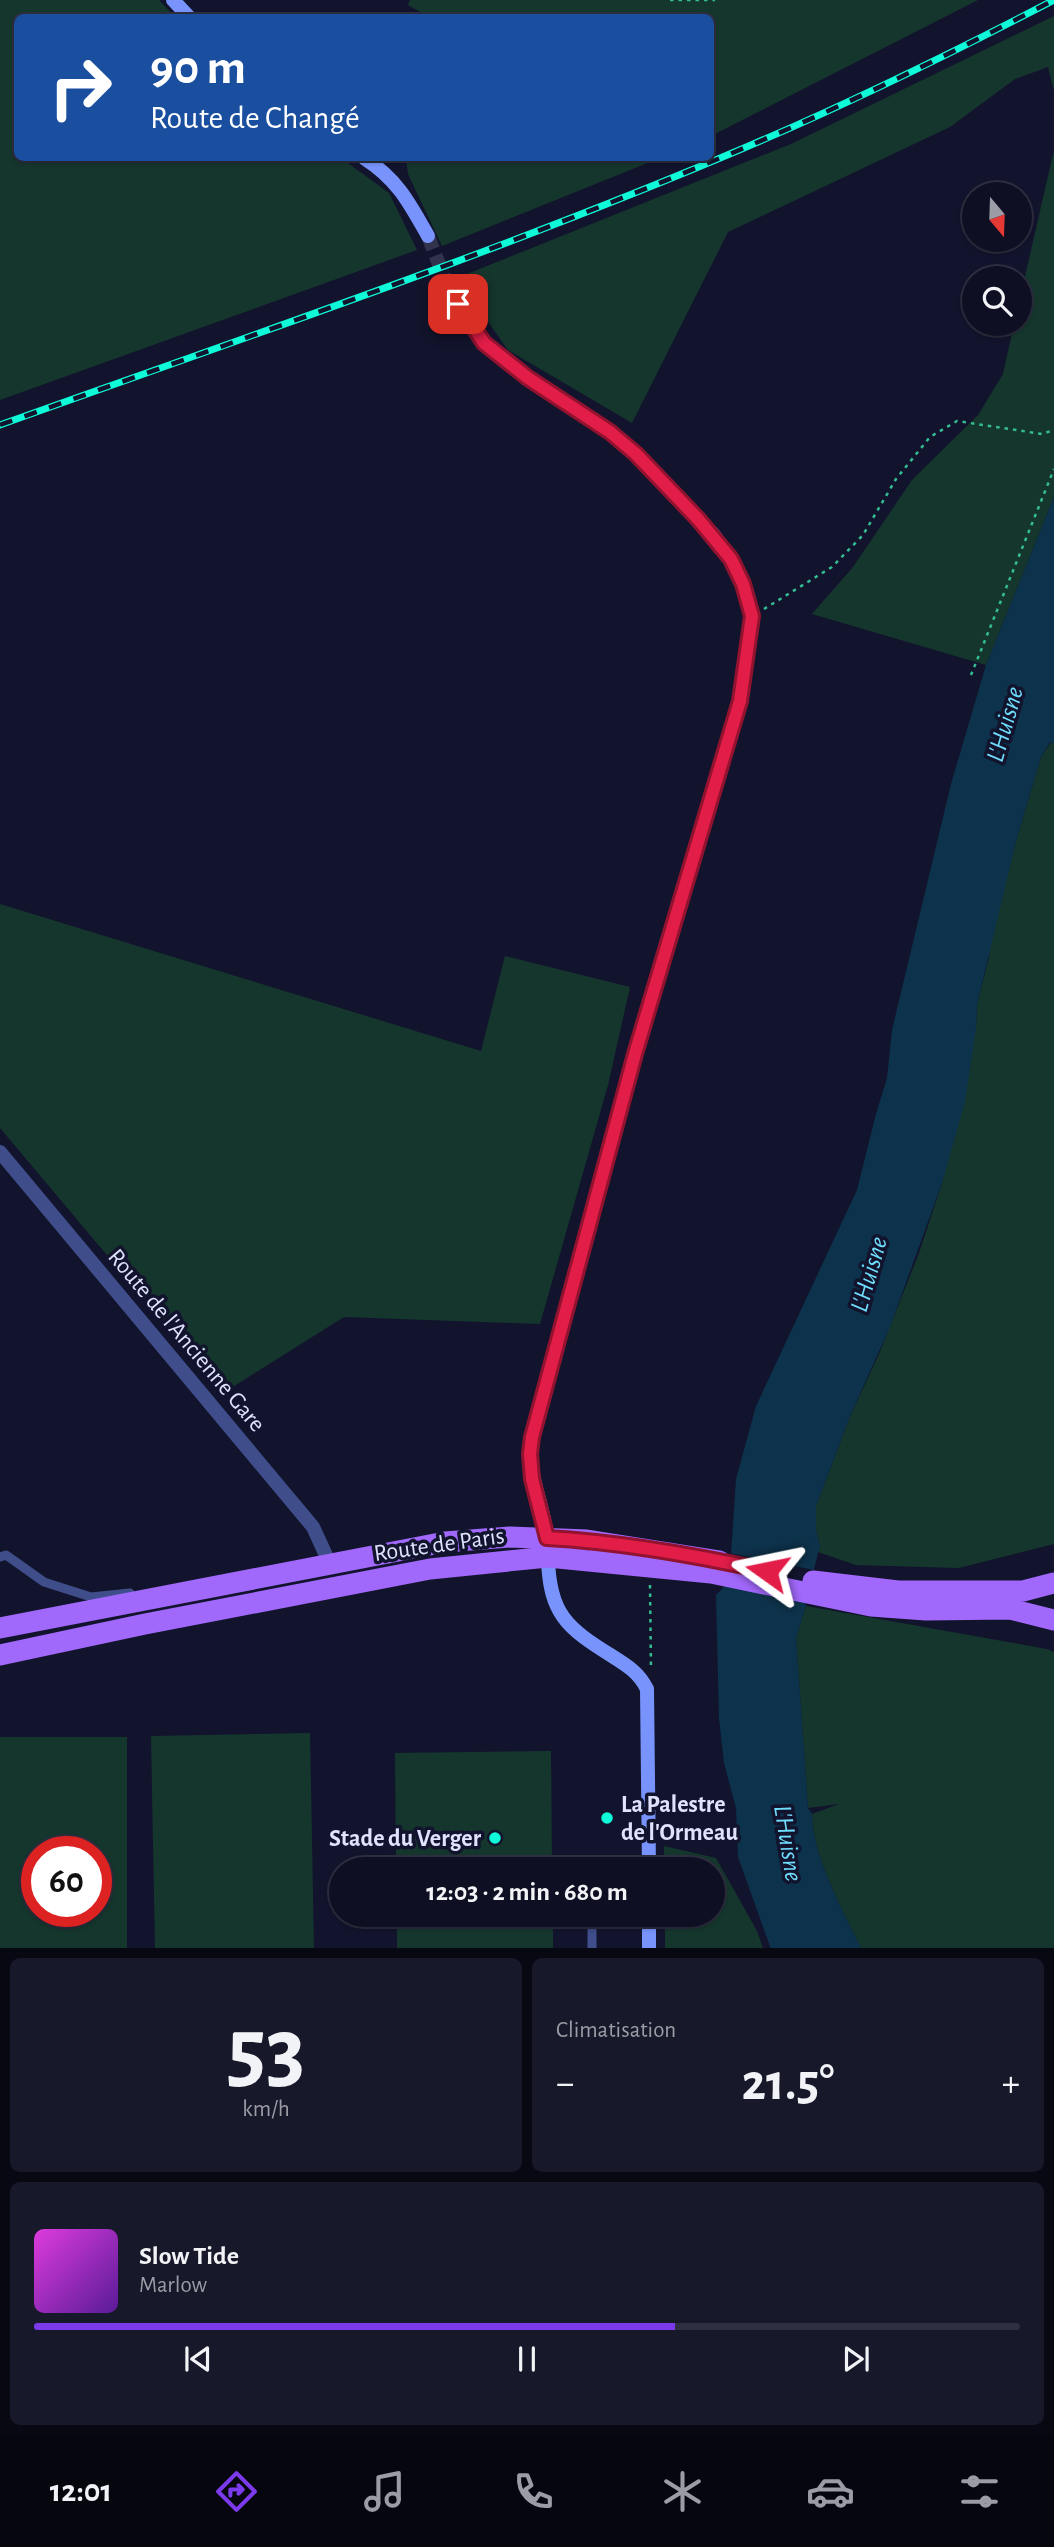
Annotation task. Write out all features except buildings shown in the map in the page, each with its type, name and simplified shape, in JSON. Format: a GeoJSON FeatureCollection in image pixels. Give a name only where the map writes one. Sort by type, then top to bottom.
{"type":"FeatureCollection","features":[{"type":"Feature","properties":{"kind":"main road","name":"Route de Paris"},"geometry":{"type":"LineString","coordinates":[[0,1628],[445,1542],[510,1537],[548,1547],[652,1566],[712,1566]]}},
{"type":"Feature","properties":{"kind":"main road","name":"Route de Paris"},"geometry":{"type":"LineString","coordinates":[[0,1655],[145,1624],[587,1540],[819,1589],[871,1606],[926,1610],[1010,1609],[1054,1620]]}},
{"type":"Feature","properties":{"kind":"main road","name":"Route de Paris"},"geometry":{"type":"LineString","coordinates":[[819,1589],[1023,1591],[1054,1583]]}},
{"type":"Feature","properties":{"kind":"street"},"geometry":{"type":"LineString","coordinates":[[173,0],[186,14]]}},
{"type":"Feature","properties":{"kind":"street"},"geometry":{"type":"LineString","coordinates":[[368,161],[393,178],[428,236]]}},
{"type":"Feature","properties":{"kind":"street"},"geometry":{"type":"LineString","coordinates":[[446,282],[484,343],[528,378],[610,432],[636,454],[713,536],[731,559],[743,584],[752,616],[740,701],[635,1054],[532,1437],[530,1454],[532,1479],[548,1547],[554,1602],[560,1615],[586,1639],[627,1665],[641,1677],[647,1689],[649,1857]]}},
{"type":"Feature","properties":{"kind":"street","name":"Route de l'Ancienne Gare"},"geometry":{"type":"LineString","coordinates":[[0,1152],[313,1527],[330,1564]]}},
{"type":"Feature","properties":{"kind":"street"},"geometry":{"type":"LineString","coordinates":[[649,1927],[649,1948]]}},
{"type":"Feature","properties":{"kind":"lane"},"geometry":{"type":"LineString","coordinates":[[0,1557],[6,1555],[15,1560],[44,1582],[91,1597],[152,1591],[174,1595]]}},
{"type":"Feature","properties":{"kind":"lane"},"geometry":{"type":"LineString","coordinates":[[592,1948],[593,1927]]}},
{"type":"Feature","properties":{"kind":"path"},"geometry":{"type":"LineString","coordinates":[[670,0],[715,0]]}},
{"type":"Feature","properties":{"kind":"path"},"geometry":{"type":"LineString","coordinates":[[752,616],[832,567],[863,535],[896,479],[930,437],[957,421],[1042,434],[1054,431]]}},
{"type":"Feature","properties":{"kind":"path"},"geometry":{"type":"LineString","coordinates":[[971,675],[1054,469]]}},
{"type":"Feature","properties":{"kind":"path"},"geometry":{"type":"LineString","coordinates":[[647,1689],[651,1668],[652,1566]]}},
{"type":"Feature","properties":{"kind":"green space"},"geometry":{"type":"Polygon","coordinates":[[[0,0],[159,0],[172,14],[14,14],[14,161],[345,161],[389,193],[417,250],[0,400],[0,0]]]}},
{"type":"Feature","properties":{"kind":"green space"},"geometry":{"type":"Polygon","coordinates":[[[410,0],[978,0],[714,134],[714,14],[424,14],[408,5],[410,0]]]}},
{"type":"Feature","properties":{"kind":"green space"},"geometry":{"type":"Polygon","coordinates":[[[1054,16],[1054,91],[1048,67],[1015,79],[950,127],[728,232],[632,423],[508,350],[457,278],[791,144],[1054,16]]]}},
{"type":"Feature","properties":{"kind":"green space"},"geometry":{"type":"Polygon","coordinates":[[[1054,150],[1054,497],[986,665],[812,614],[853,567],[912,480],[978,415],[1003,374],[1011,336],[1032,336],[1032,266],[1027,266],[1054,150]]]}},
{"type":"Feature","properties":{"kind":"green space"},"geometry":{"type":"Polygon","coordinates":[[[406,161],[653,161],[442,246],[408,174],[406,161]]]}},
{"type":"Feature","properties":{"kind":"green space"},"geometry":{"type":"Polygon","coordinates":[[[1051,742],[1054,744],[1054,1544],[959,1568],[856,1565],[818,1552],[820,1546],[816,1530],[816,1506],[851,1414],[879,1354],[919,1253],[942,1183],[976,1028],[977,1005],[990,943],[1041,757],[1051,742]]]}},
{"type":"Feature","properties":{"kind":"green space"},"geometry":{"type":"Polygon","coordinates":[[[0,904],[481,1051],[505,956],[630,987],[608,1085],[540,1324],[344,1317],[223,1393],[0,1128],[0,904]]]}},
{"type":"Feature","properties":{"kind":"green space"},"geometry":{"type":"Polygon","coordinates":[[[806,1606],[1054,1652],[1054,1948],[861,1948],[823,1865],[813,1830],[812,1814],[839,1804],[808,1808],[796,1638],[806,1606]]]}},
{"type":"Feature","properties":{"kind":"green space"},"geometry":{"type":"Polygon","coordinates":[[[310,1733],[314,1948],[155,1948],[151,1736],[310,1733]]]}},
{"type":"Feature","properties":{"kind":"green space"},"geometry":{"type":"Polygon","coordinates":[[[0,1737],[127,1737],[127,1948],[0,1948],[0,1737]]]}},
{"type":"Feature","properties":{"kind":"green space"},"geometry":{"type":"Polygon","coordinates":[[[551,1751],[552,1857],[396,1857],[395,1753],[551,1751]]]}},
{"type":"Feature","properties":{"kind":"green space"},"geometry":{"type":"Polygon","coordinates":[[[664,1846],[712,1857],[664,1857],[664,1846]]]}},
{"type":"Feature","properties":{"kind":"green space"},"geometry":{"type":"Polygon","coordinates":[[[725,1874],[757,1931],[763,1948],[665,1948],[665,1927],[725,1927],[725,1874]]]}},
{"type":"Feature","properties":{"kind":"green space"},"geometry":{"type":"Polygon","coordinates":[[[397,1927],[553,1927],[553,1948],[397,1948],[397,1927]]]}},
{"type":"Feature","properties":{"kind":"water","name":"L'Huisne"},"geometry":{"type":"Polygon","coordinates":[[[1054,497],[1054,744],[1050,742],[1041,757],[1016,841],[977,1005],[965,1102],[942,1183],[890,1327],[851,1414],[816,1506],[816,1530],[820,1546],[796,1638],[808,1808],[812,1814],[813,1830],[823,1865],[861,1948],[771,1948],[738,1857],[736,1808],[724,1763],[719,1718],[716,1595],[723,1588],[731,1555],[736,1479],[756,1406],[857,1190],[887,1078],[892,1030],[951,784],[986,665],[1054,497]]]}},
{"type":"Feature","properties":{"kind":"pier"},"geometry":{"type":"Polygon","coordinates":[[[729,1553],[814,1570],[808,1600],[723,1584],[729,1553]]]}},
{"type":"Feature","properties":{"kind":"tunnel"},"geometry":{"type":"LineString","coordinates":[[428,236],[446,282]]}},
{"type":"Feature","properties":{"kind":"railway"},"geometry":{"type":"LineString","coordinates":[[714,160],[862,95],[1054,0]]}},
{"type":"Feature","properties":{"kind":"railway"},"geometry":{"type":"LineString","coordinates":[[0,425],[374,292],[713,161]]}},
{"type":"Feature","properties":{"kind":"place","name":"La Palestre de l'Ormeau"},"geometry":{"type":"Point","coordinates":[607,1818]}},
{"type":"Feature","properties":{"kind":"place","name":"Stade du Verger"},"geometry":{"type":"Point","coordinates":[495,1838]}},
{"type":"Feature","properties":{"kind":"route"},"geometry":{"type":"LineString","coordinates":[[458,304],[484,343],[504,361],[610,432],[636,454],[698,519],[731,559],[743,584],[752,616],[740,701],[635,1054],[561,1325],[530,1454],[532,1479],[547,1538],[587,1540],[675,1552],[767,1571]]}}]}
